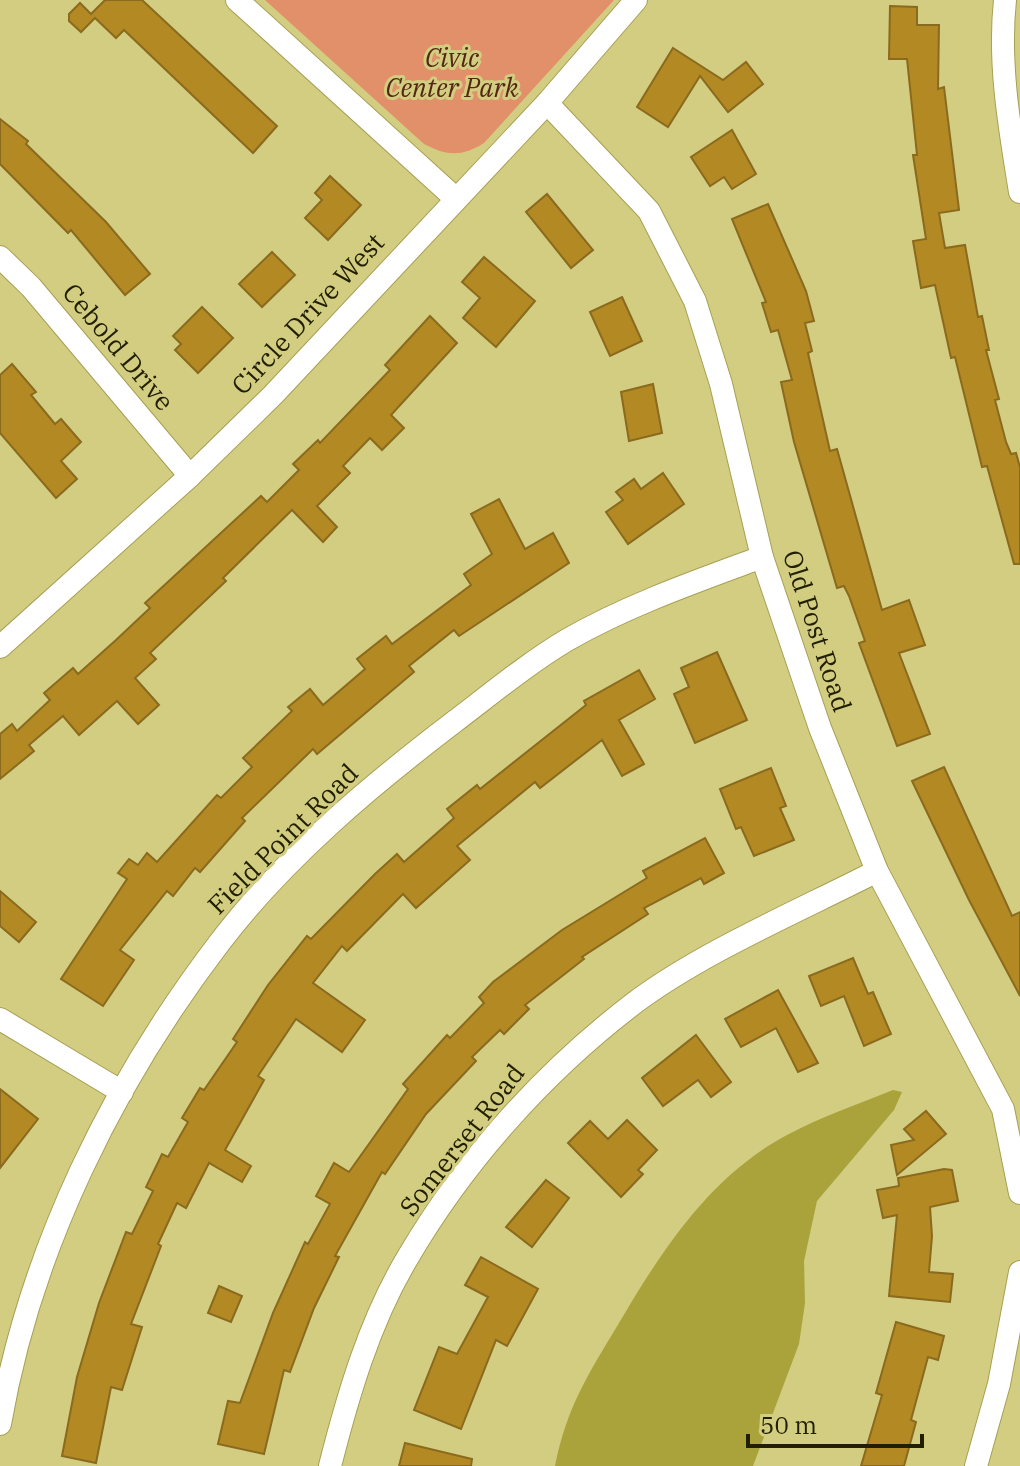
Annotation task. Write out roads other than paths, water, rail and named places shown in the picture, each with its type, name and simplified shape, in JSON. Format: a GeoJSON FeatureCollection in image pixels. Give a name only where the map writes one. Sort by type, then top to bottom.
{"type":"FeatureCollection","features":[{"type":"Feature","properties":{"kind":"street"},"geometry":{"type":"LineString","coordinates":[[237,0],[455,198]]}},
{"type":"Feature","properties":{"kind":"street","name":"Circle Drive West"},"geometry":{"type":"LineString","coordinates":[[0,647],[190,476],[273,395],[547,103],[636,0]]}},
{"type":"Feature","properties":{"kind":"street"},"geometry":{"type":"LineString","coordinates":[[1005,0],[1002,25],[1008,116],[1020,192]]}},
{"type":"Feature","properties":{"kind":"street","name":"Old Post Road"},"geometry":{"type":"LineString","coordinates":[[547,103],[649,211],[695,301],[721,384],[762,557],[820,728],[877,871],[1003,1109],[1020,1193]]}},
{"type":"Feature","properties":{"kind":"street","name":"Cebold Drive"},"geometry":{"type":"LineString","coordinates":[[0,257],[31,287],[190,476]]}},
{"type":"Feature","properties":{"kind":"street","name":"Field Point Road"},"geometry":{"type":"LineString","coordinates":[[0,1424],[26,1318],[46,1257],[86,1160],[122,1092],[185,991],[220,942],[254,903],[347,810],[420,748],[567,640],[641,604],[762,557]]}},
{"type":"Feature","properties":{"kind":"street","name":"Somerset Road"},"geometry":{"type":"LineString","coordinates":[[330,1466],[355,1374],[407,1257],[470,1168],[543,1080],[634,1003],[718,953],[877,871]]}},
{"type":"Feature","properties":{"kind":"street"},"geometry":{"type":"LineString","coordinates":[[0,1019],[122,1092]]}},
{"type":"Feature","properties":{"kind":"street"},"geometry":{"type":"LineString","coordinates":[[976,1466],[1006,1356],[1020,1272]]}},
{"type":"Feature","properties":{"kind":"park label","name":"Civic Center Park"},"geometry":{"type":"Point","coordinates":[452,73]}}]}
